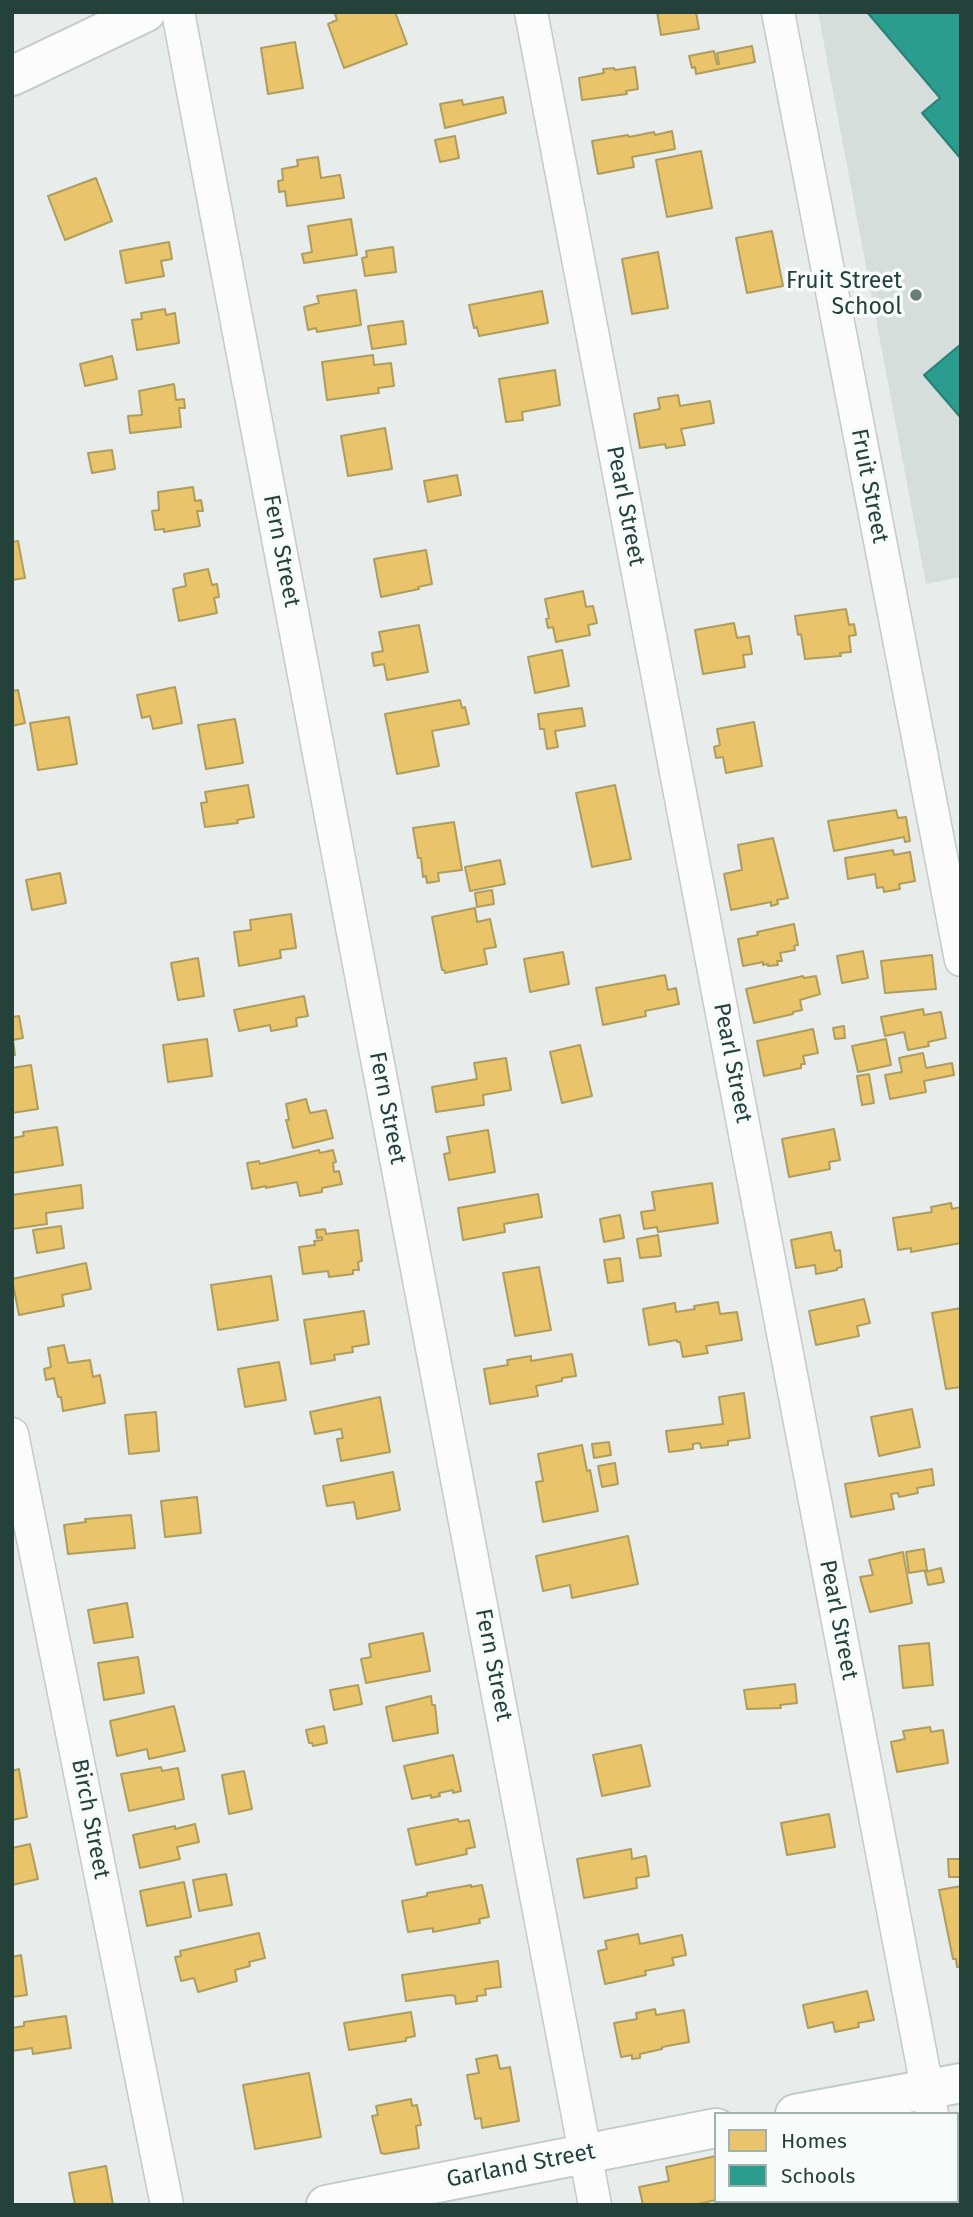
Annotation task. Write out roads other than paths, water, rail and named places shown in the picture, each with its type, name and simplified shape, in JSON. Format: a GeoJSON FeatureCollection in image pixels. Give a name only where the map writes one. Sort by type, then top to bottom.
{"type":"FeatureCollection","features":[{"type":"Feature","properties":{"kind":"street"},"geometry":{"type":"LineString","coordinates":[[12,76],[146,12]]}},
{"type":"Feature","properties":{"kind":"street","name":"Fern Street"},"geometry":{"type":"LineString","coordinates":[[178,12],[595,2205]]}},
{"type":"Feature","properties":{"kind":"street","name":"Pearl Street"},"geometry":{"type":"LineString","coordinates":[[531,12],[940,2095]]}},
{"type":"Feature","properties":{"kind":"street","name":"Fruit Street"},"geometry":{"type":"LineString","coordinates":[[778,12],[961,960]]}},
{"type":"Feature","properties":{"kind":"street","name":"Birch Street"},"geometry":{"type":"LineString","coordinates":[[12,1434],[167,2205]]}},
{"type":"Feature","properties":{"kind":"street"},"geometry":{"type":"LineString","coordinates":[[810,2112],[940,2095]]}},
{"type":"Feature","properties":{"kind":"street","name":"Garland Street"},"geometry":{"type":"LineString","coordinates":[[326,2205],[714,2128]]}},
{"type":"Feature","properties":{"kind":"place","name":"Fruit Street School"},"geometry":{"type":"Point","coordinates":[916,295]}}]}
